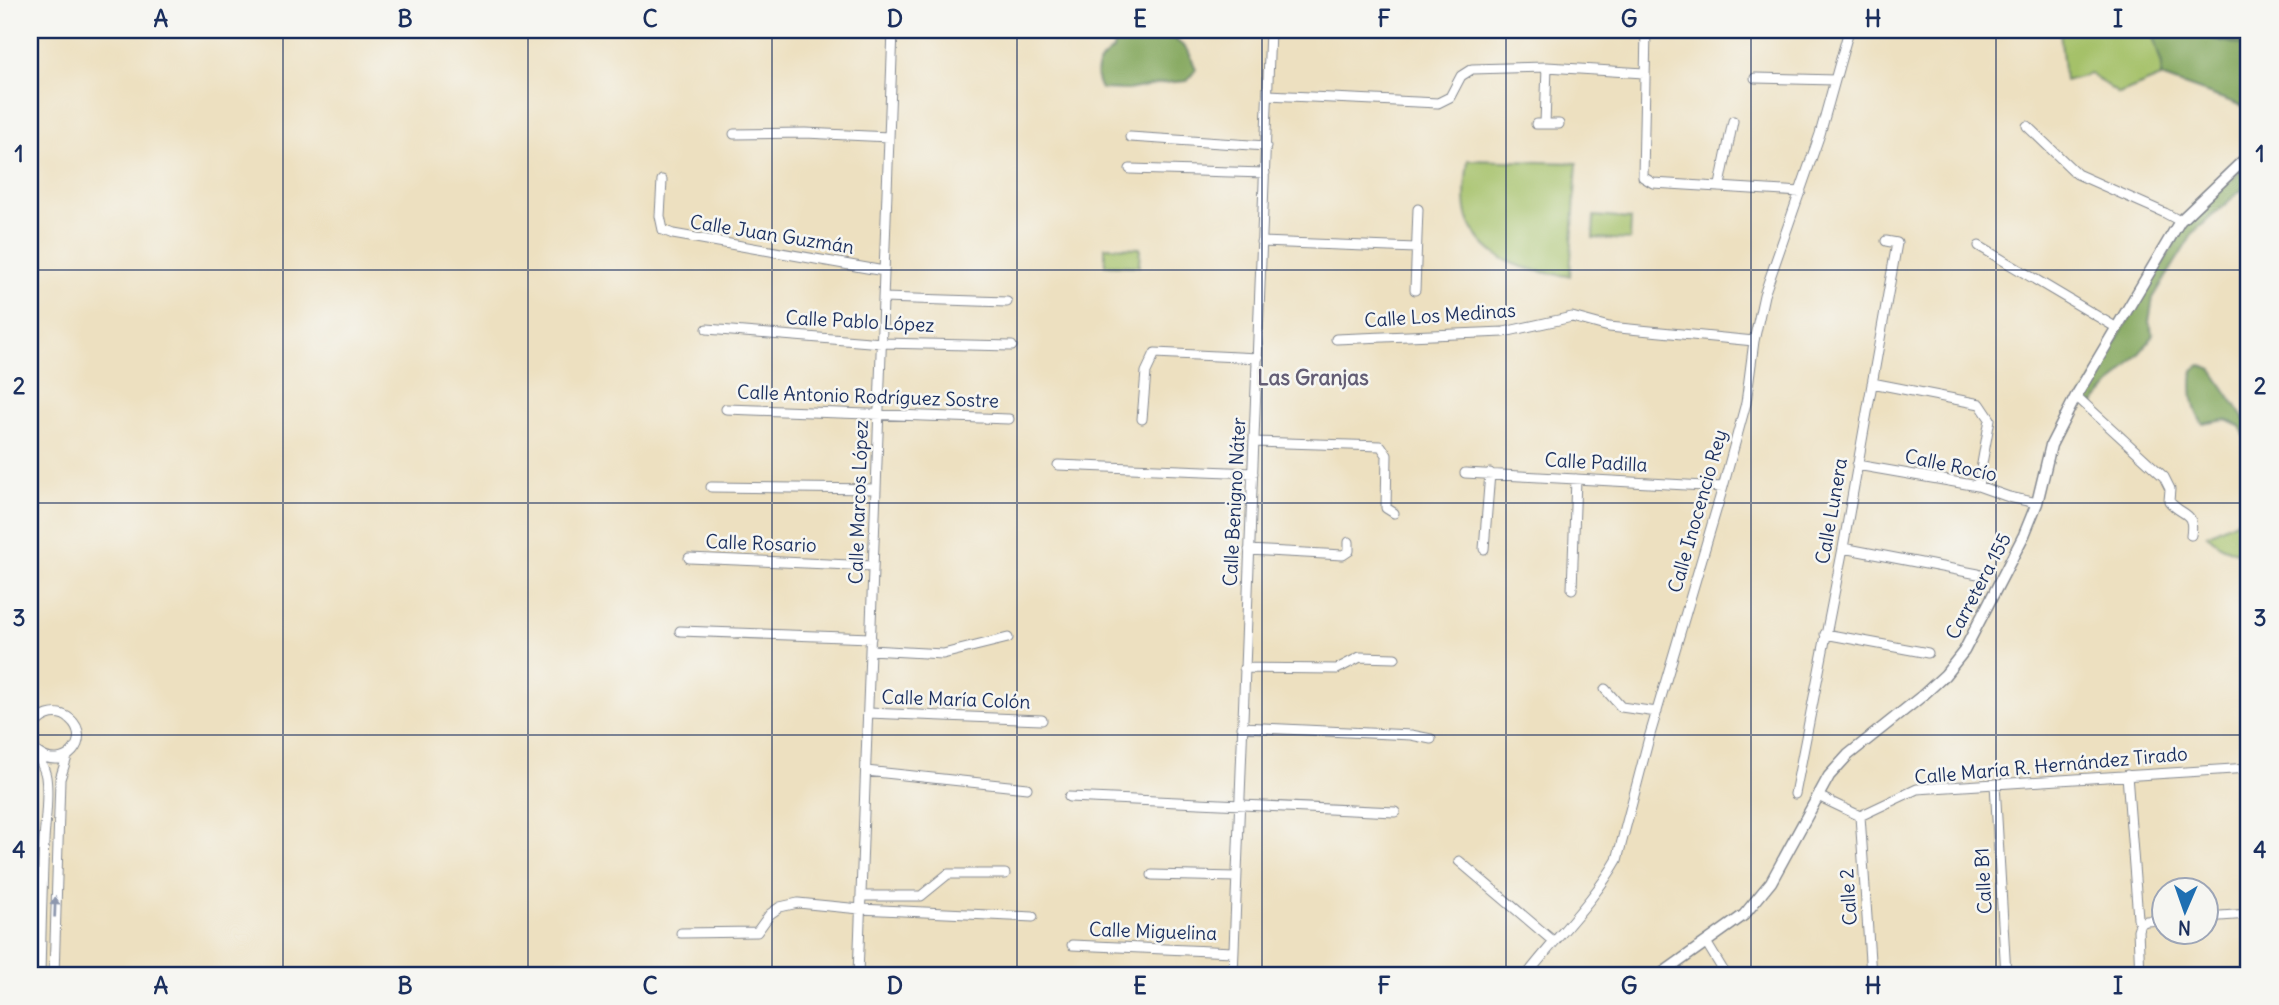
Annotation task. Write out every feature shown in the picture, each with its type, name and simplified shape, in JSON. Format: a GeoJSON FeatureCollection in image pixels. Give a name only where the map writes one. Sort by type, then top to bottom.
{"type":"FeatureCollection","features":[{"type":"Feature","properties":{"kind":"street","name":"Calle Marcos López"},"geometry":{"type":"LineString","coordinates":[[858,975],[893,30]]}},
{"type":"Feature","properties":{"kind":"street","name":"Calle Benigno Náter"},"geometry":{"type":"LineString","coordinates":[[1233,975],[1270,30]]}},
{"type":"Feature","properties":{"kind":"street"},"geometry":{"type":"LineString","coordinates":[[1646,30],[1643,177],[1653,183],[1801,192]]}},
{"type":"Feature","properties":{"kind":"street","name":"Calle Inocencio Rey"},"geometry":{"type":"LineString","coordinates":[[1527,975],[1607,878],[1617,860],[1746,403],[1754,341],[1764,295],[1801,192],[1849,30]]}},
{"type":"Feature","properties":{"kind":"street"},"geometry":{"type":"LineString","coordinates":[[1547,67],[1541,124],[1559,124]]}},
{"type":"Feature","properties":{"kind":"street"},"geometry":{"type":"LineString","coordinates":[[1268,95],[1438,103],[1450,97],[1461,76],[1472,69],[1547,67],[1644,73]]}},
{"type":"Feature","properties":{"kind":"street"},"geometry":{"type":"LineString","coordinates":[[1755,78],[1835,80]]}},
{"type":"Feature","properties":{"kind":"street"},"geometry":{"type":"LineString","coordinates":[[1720,185],[1733,121]]}},
{"type":"Feature","properties":{"kind":"street"},"geometry":{"type":"LineString","coordinates":[[2027,126],[2077,174],[2180,221]]}},
{"type":"Feature","properties":{"kind":"street"},"geometry":{"type":"LineString","coordinates":[[734,134],[784,132],[889,137]]}},
{"type":"Feature","properties":{"kind":"street"},"geometry":{"type":"LineString","coordinates":[[1130,137],[1266,146]]}},
{"type":"Feature","properties":{"kind":"street","name":"Carretera 155"},"geometry":{"type":"LineString","coordinates":[[1660,975],[1744,915],[1771,882],[1829,776],[1849,755],[1945,675],[1964,651],[2014,556],[2037,503],[2050,445],[2076,397],[2180,221],[2249,155]]}},
{"type":"Feature","properties":{"kind":"street"},"geometry":{"type":"LineString","coordinates":[[1130,169],[1265,173]]}},
{"type":"Feature","properties":{"kind":"street","name":"Calle Juan Guzmán"},"geometry":{"type":"LineString","coordinates":[[662,180],[660,216],[663,230],[673,234],[884,271]]}},
{"type":"Feature","properties":{"kind":"street"},"geometry":{"type":"LineString","coordinates":[[1415,290],[1418,209]]}},
{"type":"Feature","properties":{"kind":"street","name":"Calle Lunera"},"geometry":{"type":"LineString","coordinates":[[1795,794],[1843,548],[1897,243],[1886,240]]}},
{"type":"Feature","properties":{"kind":"street"},"geometry":{"type":"LineString","coordinates":[[1261,242],[1416,248]]}},
{"type":"Feature","properties":{"kind":"street"},"geometry":{"type":"LineString","coordinates":[[1979,246],[2117,328]]}},
{"type":"Feature","properties":{"kind":"street"},"geometry":{"type":"LineString","coordinates":[[883,299],[1007,302]]}},
{"type":"Feature","properties":{"kind":"street","name":"Calle Los Medinas"},"geometry":{"type":"LineString","coordinates":[[1336,339],[1504,332],[1572,317],[1609,327],[1754,341]]}},
{"type":"Feature","properties":{"kind":"street","name":"Calle Pablo López"},"geometry":{"type":"LineString","coordinates":[[707,329],[882,343],[1012,346]]}},
{"type":"Feature","properties":{"kind":"street"},"geometry":{"type":"LineString","coordinates":[[1142,419],[1146,372],[1155,353],[1258,358]]}},
{"type":"Feature","properties":{"kind":"street"},"geometry":{"type":"LineString","coordinates":[[1872,383],[1980,404],[1990,419],[1978,486]]}},
{"type":"Feature","properties":{"kind":"street"},"geometry":{"type":"LineString","coordinates":[[2076,397],[2164,477],[2170,489],[2169,501],[2175,508],[2189,515],[2193,523],[2191,536]]}},
{"type":"Feature","properties":{"kind":"street","name":"Calle Antonio Rodríguez Sostre"},"geometry":{"type":"LineString","coordinates":[[726,409],[1009,419]]}},
{"type":"Feature","properties":{"kind":"street"},"geometry":{"type":"LineString","coordinates":[[1254,442],[1381,446],[1387,455],[1386,508],[1394,513]]}},
{"type":"Feature","properties":{"kind":"street","name":"Calle Rocío"},"geometry":{"type":"LineString","coordinates":[[1857,464],[1978,486],[2037,503]]}},
{"type":"Feature","properties":{"kind":"street"},"geometry":{"type":"LineString","coordinates":[[1058,465],[1253,473]]}},
{"type":"Feature","properties":{"kind":"street","name":"Calle Padilla"},"geometry":{"type":"LineString","coordinates":[[1465,472],[1723,487]]}},
{"type":"Feature","properties":{"kind":"street"},"geometry":{"type":"LineString","coordinates":[[1485,549],[1490,473]]}},
{"type":"Feature","properties":{"kind":"street"},"geometry":{"type":"LineString","coordinates":[[1572,589],[1576,479]]}},
{"type":"Feature","properties":{"kind":"street"},"geometry":{"type":"LineString","coordinates":[[711,487],[876,489]]}},
{"type":"Feature","properties":{"kind":"street"},"geometry":{"type":"LineString","coordinates":[[1249,550],[1343,555],[1349,551],[1349,542]]}},
{"type":"Feature","properties":{"kind":"street"},"geometry":{"type":"LineString","coordinates":[[1843,548],[1978,574]]}},
{"type":"Feature","properties":{"kind":"street","name":"Calle Rosario"},"geometry":{"type":"LineString","coordinates":[[689,558],[873,566]]}},
{"type":"Feature","properties":{"kind":"street"},"geometry":{"type":"LineString","coordinates":[[680,631],[871,638]]}},
{"type":"Feature","properties":{"kind":"street"},"geometry":{"type":"LineString","coordinates":[[1825,634],[1928,653]]}},
{"type":"Feature","properties":{"kind":"street"},"geometry":{"type":"LineString","coordinates":[[870,650],[943,654],[1008,638]]}},
{"type":"Feature","properties":{"kind":"street"},"geometry":{"type":"LineString","coordinates":[[1244,668],[1337,669],[1360,657],[1395,658]]}},
{"type":"Feature","properties":{"kind":"street"},"geometry":{"type":"LineString","coordinates":[[1605,689],[1621,707],[1657,712]]}},
{"type":"Feature","properties":{"kind":"street","name":"Calle María Colón"},"geometry":{"type":"LineString","coordinates":[[868,713],[1042,720]]}},
{"type":"Feature","properties":{"kind":"street"},"geometry":{"type":"LineString","coordinates":[[40,975],[46,778],[38,753],[31,743],[32,725],[51,714],[58,714],[71,719],[78,731],[78,738],[73,751],[67,757],[61,779],[54,975]]}},
{"type":"Feature","properties":{"kind":"street"},"geometry":{"type":"LineString","coordinates":[[1242,727],[1411,735],[1431,739]]}},
{"type":"Feature","properties":{"kind":"street"},"geometry":{"type":"LineString","coordinates":[[38,753],[52,760],[67,757]]}},
{"type":"Feature","properties":{"kind":"street","name":"Calle María R. Hernández Tirado"},"geometry":{"type":"LineString","coordinates":[[1860,816],[1917,789],[2249,768]]}},
{"type":"Feature","properties":{"kind":"street"},"geometry":{"type":"LineString","coordinates":[[866,771],[1027,788]]}},
{"type":"Feature","properties":{"kind":"street"},"geometry":{"type":"LineString","coordinates":[[2127,775],[2140,924],[2140,975]]}},
{"type":"Feature","properties":{"kind":"street","name":"Calle B1"},"geometry":{"type":"LineString","coordinates":[[1995,784],[2006,975]]}},
{"type":"Feature","properties":{"kind":"street"},"geometry":{"type":"LineString","coordinates":[[1818,796],[1860,816]]}},
{"type":"Feature","properties":{"kind":"street"},"geometry":{"type":"LineString","coordinates":[[1069,797],[1395,812]]}},
{"type":"Feature","properties":{"kind":"street","name":"Calle 2"},"geometry":{"type":"LineString","coordinates":[[1860,816],[1871,975]]}},
{"type":"Feature","properties":{"kind":"street"},"geometry":{"type":"LineString","coordinates":[[1460,861],[1553,941]]}},
{"type":"Feature","properties":{"kind":"street"},"geometry":{"type":"LineString","coordinates":[[861,896],[921,895],[948,874],[1005,874]]}},
{"type":"Feature","properties":{"kind":"street"},"geometry":{"type":"LineString","coordinates":[[1152,874],[1236,877]]}},
{"type":"Feature","properties":{"kind":"street"},"geometry":{"type":"LineString","coordinates":[[681,933],[757,932],[770,914],[780,906],[798,903],[860,909],[1033,917]]}},
{"type":"Feature","properties":{"kind":"street"},"geometry":{"type":"LineString","coordinates":[[2220,916],[2249,914]]}},
{"type":"Feature","properties":{"kind":"street"},"geometry":{"type":"LineString","coordinates":[[2140,924],[2150,921]]}},
{"type":"Feature","properties":{"kind":"street"},"geometry":{"type":"LineString","coordinates":[[1706,942],[1726,975]]}},
{"type":"Feature","properties":{"kind":"street","name":"Calle Miguelina"},"geometry":{"type":"LineString","coordinates":[[1072,945],[1233,952]]}},
{"type":"Feature","properties":{"kind":"green space"},"geometry":{"type":"Polygon","coordinates":[[[1116,30],[1164,30],[1188,50],[1196,69],[1187,81],[1128,90],[1101,89],[1096,71],[1103,58],[1113,50],[1116,30]]]}},
{"type":"Feature","properties":{"kind":"green space"},"geometry":{"type":"Polygon","coordinates":[[[2060,30],[2151,30],[2162,65],[2161,77],[2119,94],[2090,74],[2065,81],[2060,30]]]}},
{"type":"Feature","properties":{"kind":"green space"},"geometry":{"type":"Polygon","coordinates":[[[2151,30],[2200,30],[2210,38],[2249,49],[2249,108],[2161,77],[2162,65],[2151,30]]]}},
{"type":"Feature","properties":{"kind":"green space"},"geometry":{"type":"Polygon","coordinates":[[[2200,30],[2249,30],[2249,49],[2206,36],[2200,33],[2200,30]]]}},
{"type":"Feature","properties":{"kind":"green space"},"geometry":{"type":"Polygon","coordinates":[[[1468,160],[1577,163],[1570,276],[1525,268],[1498,256],[1486,247],[1467,214],[1465,191],[1468,160]]]}},
{"type":"Feature","properties":{"kind":"green space"},"geometry":{"type":"Polygon","coordinates":[[[2249,162],[2249,183],[2194,232],[2153,298],[2149,322],[2154,335],[2093,405],[2082,397],[2185,226],[2249,162]]]}},
{"type":"Feature","properties":{"kind":"green space"},"geometry":{"type":"Polygon","coordinates":[[[1594,216],[1631,219],[1630,240],[1593,238],[1594,216]]]}},
{"type":"Feature","properties":{"kind":"green space"},"geometry":{"type":"Polygon","coordinates":[[[1105,247],[1140,248],[1139,266],[1105,265],[1105,247]]]}},
{"type":"Feature","properties":{"kind":"green space"},"geometry":{"type":"Polygon","coordinates":[[[2200,365],[2212,370],[2249,425],[2249,446],[2241,427],[2226,420],[2203,424],[2199,418],[2194,406],[2192,384],[2193,370],[2200,365]]]}},
{"type":"Feature","properties":{"kind":"green space"},"geometry":{"type":"Polygon","coordinates":[[[2249,514],[2249,557],[2221,546],[2207,535],[2249,514]]]}},
{"type":"Feature","properties":{"kind":"district","name":"Las Granjas"},"geometry":{"type":"Point","coordinates":[1313,378]}}]}
